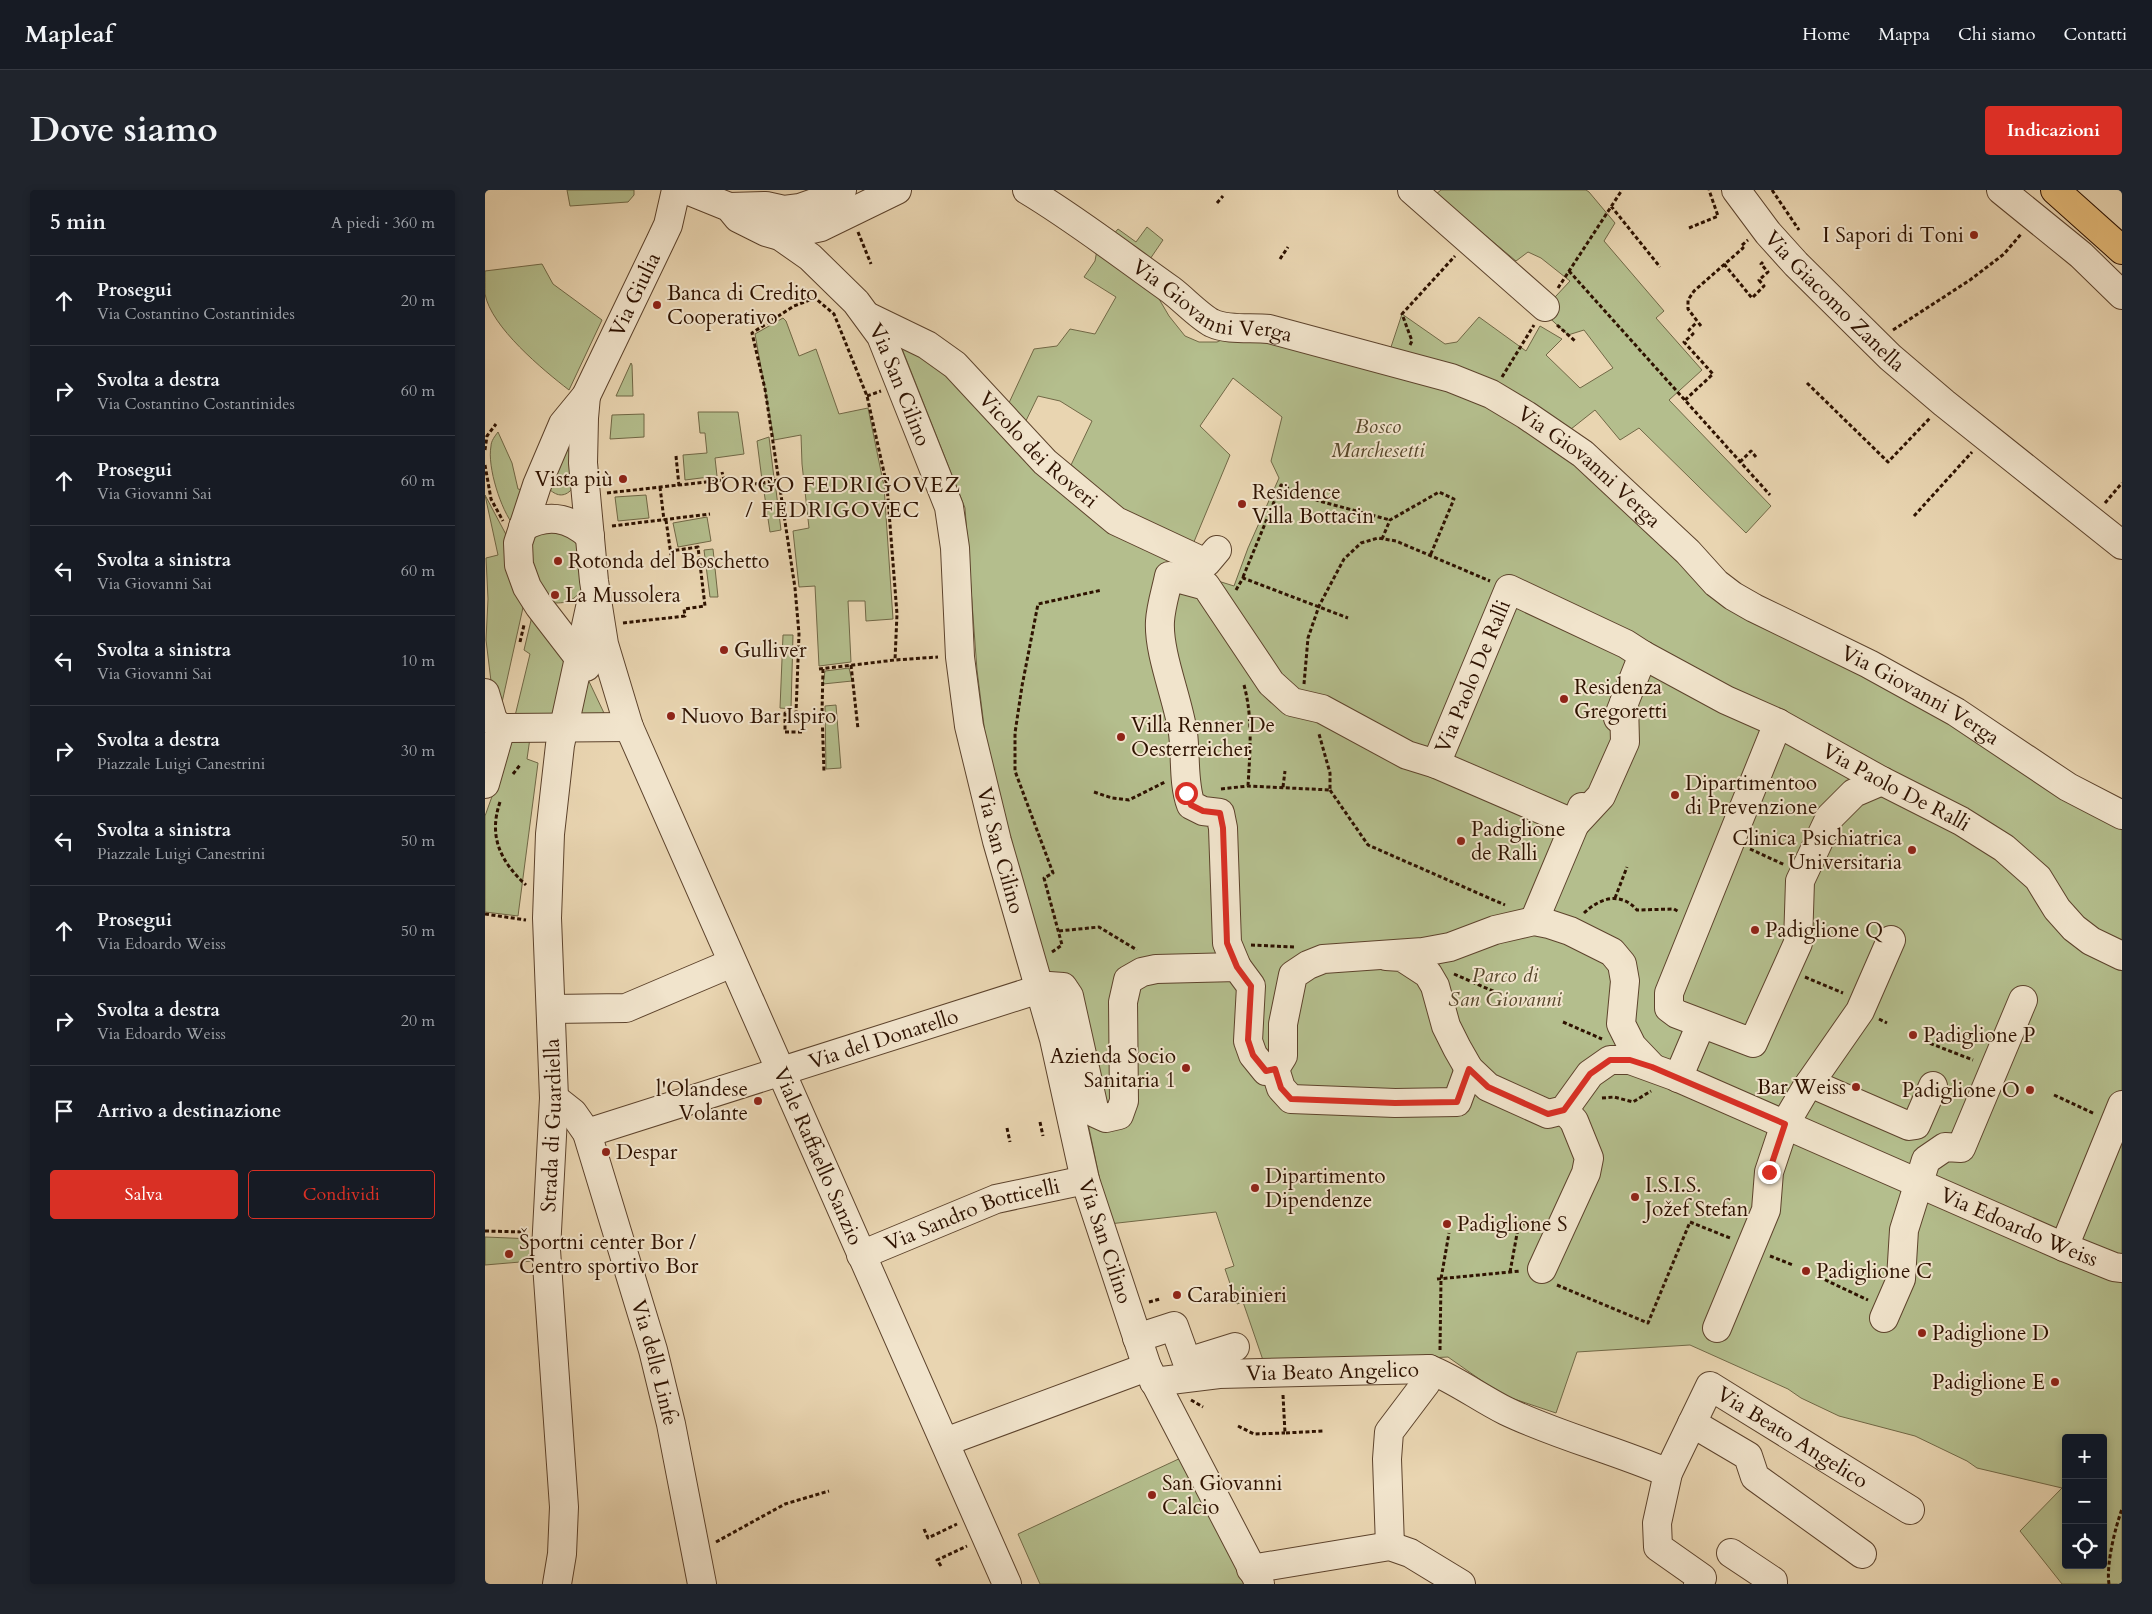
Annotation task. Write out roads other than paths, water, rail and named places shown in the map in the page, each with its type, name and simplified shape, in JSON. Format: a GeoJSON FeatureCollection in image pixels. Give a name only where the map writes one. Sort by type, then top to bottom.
{"type":"FeatureCollection","features":[{"type":"Feature","properties":{"kind":"main road"},"geometry":{"type":"LineString","coordinates":[[2055,190],[2122,250]]}},
{"type":"Feature","properties":{"kind":"street","name":"Via Giulia"},"geometry":{"type":"LineString","coordinates":[[586,396],[661,242],[668,225],[676,190]]}},
{"type":"Feature","properties":{"kind":"street","name":"Via San Cilino"},"geometry":{"type":"LineString","coordinates":[[687,190],[729,207],[739,218],[767,232],[781,236],[810,257],[856,302],[881,336],[949,507],[955,548],[960,657],[969,726],[997,841],[1054,1039],[1085,1180],[1137,1338],[1151,1374],[1255,1576]]}},
{"type":"Feature","properties":{"kind":"street"},"geometry":{"type":"LineString","coordinates":[[729,207],[766,206],[784,210],[800,208],[829,198],[842,190]]}},
{"type":"Feature","properties":{"kind":"street"},"geometry":{"type":"LineString","coordinates":[[781,236],[821,227],[897,190]]}},
{"type":"Feature","properties":{"kind":"street","name":"Via Giovanni Verga"},"geometry":{"type":"LineString","coordinates":[[1027,190],[1070,217],[1142,268],[1213,323],[1229,328],[1253,327],[1269,330],[1451,378],[1491,394],[1527,415],[1583,454],[1688,552],[1716,583],[1733,596],[1869,664],[1956,712],[2068,787],[2122,815]]}},
{"type":"Feature","properties":{"kind":"street"},"geometry":{"type":"LineString","coordinates":[[1412,190],[1545,307]]}},
{"type":"Feature","properties":{"kind":"street","name":"Via Giacomo Zanella"},"geometry":{"type":"LineString","coordinates":[[1737,190],[1876,342],[1944,403],[2122,545]]}},
{"type":"Feature","properties":{"kind":"street"},"geometry":{"type":"LineString","coordinates":[[2021,204],[2081,255],[2122,295]]}},
{"type":"Feature","properties":{"kind":"street"},"geometry":{"type":"LineString","coordinates":[[2081,255],[2101,230]]}},
{"type":"Feature","properties":{"kind":"street","name":"Vicolo dei Roveri"},"geometry":{"type":"LineString","coordinates":[[865,315],[927,345],[955,366],[1045,462],[1116,520],[1206,563],[1217,550]]}},
{"type":"Feature","properties":{"kind":"street"},"geometry":{"type":"LineString","coordinates":[[586,396],[563,424],[537,485],[514,526],[518,543],[519,565],[527,587],[539,606],[629,727]]}},
{"type":"Feature","properties":{"kind":"street"},"geometry":{"type":"LineString","coordinates":[[564,727],[578,656],[590,612],[600,531],[596,491],[583,418],[586,396]]}},
{"type":"Feature","properties":{"kind":"street"},"geometry":{"type":"LineString","coordinates":[[537,485],[553,499],[563,500],[596,491]]}},
{"type":"Feature","properties":{"kind":"street"},"geometry":{"type":"LineString","coordinates":[[514,526],[555,517],[600,531]]}},
{"type":"Feature","properties":{"kind":"street","name":"Via Paolo De Ralli"},"geometry":{"type":"LineString","coordinates":[[1245,956],[1227,943],[1223,828],[1220,813],[1203,811],[1191,805],[1186,793],[1187,776],[1183,733],[1165,657],[1160,623],[1169,576],[1206,586],[1271,682],[1292,702],[1322,709],[1407,755],[1435,764],[1575,824]]}},
{"type":"Feature","properties":{"kind":"street"},"geometry":{"type":"LineString","coordinates":[[539,606],[553,611],[565,610],[581,604],[589,594],[594,581]]}},
{"type":"Feature","properties":{"kind":"street"},"geometry":{"type":"LineString","coordinates":[[594,581],[604,644],[629,727]]}},
{"type":"Feature","properties":{"kind":"street","name":"Via Paolo De Ralli"},"geometry":{"type":"LineString","coordinates":[[1435,764],[1509,589],[1626,644],[1726,700],[1778,723],[1882,781],[1961,821],[2004,848],[2038,878],[2057,909],[2074,928],[2091,940],[2122,956]]}},
{"type":"Feature","properties":{"kind":"street"},"geometry":{"type":"LineString","coordinates":[[1534,921],[1643,655]]}},
{"type":"Feature","properties":{"kind":"street"},"geometry":{"type":"LineString","coordinates":[[485,693],[493,720],[501,728],[629,727]]}},
{"type":"Feature","properties":{"kind":"street"},"geometry":{"type":"LineString","coordinates":[[1778,723],[1669,993],[1669,1008],[1677,1014],[1753,1043],[1798,943],[1800,881],[1831,817],[1854,793],[1882,781]]}},
{"type":"Feature","properties":{"kind":"street","name":"Strada di Guardiella"},"geometry":{"type":"LineString","coordinates":[[557,1584],[562,1554],[564,1507],[546,1250],[554,1098],[547,926],[550,834],[564,727]]}},
{"type":"Feature","properties":{"kind":"street","name":"Viale Raffaello Sanzio"},"geometry":{"type":"LineString","coordinates":[[629,727],[1007,1584]]}},
{"type":"Feature","properties":{"kind":"street"},"geometry":{"type":"LineString","coordinates":[[498,787],[501,728]]}},
{"type":"Feature","properties":{"kind":"street"},"geometry":{"type":"LineString","coordinates":[[1245,956],[1251,986],[1248,1040],[1253,1055],[1266,1071],[1275,1069],[1283,1056],[1283,1024],[1293,975],[1308,966],[1323,959],[1386,956],[1450,947],[1495,930],[1534,921],[1570,931],[1612,952],[1622,964],[1625,981],[1621,1024],[1632,1046],[1668,1073],[1701,1024]]}},
{"type":"Feature","properties":{"kind":"street"},"geometry":{"type":"LineString","coordinates":[[1440,1000],[1446,970],[1457,955],[1475,938]]}},
{"type":"Feature","properties":{"kind":"street"},"geometry":{"type":"LineString","coordinates":[[1717,1328],[1766,1210],[1769,1172],[1785,1124],[1810,1083],[1860,1011],[1891,940]]}},
{"type":"Feature","properties":{"kind":"street","name":"Via del Donatello"},"geometry":{"type":"LineString","coordinates":[[587,1134],[781,1072],[1035,976],[1049,986],[1063,987],[1069,996],[1095,1113],[1106,1118],[1119,1115],[1124,1101],[1123,1002],[1128,980],[1141,972],[1245,956]]}},
{"type":"Feature","properties":{"kind":"street"},"geometry":{"type":"LineString","coordinates":[[1386,956],[1402,957],[1428,974],[1440,1000],[1446,1026],[1469,1069],[1488,1087],[1548,1114],[1564,1110],[1590,1074],[1623,1001]]}},
{"type":"Feature","properties":{"kind":"street"},"geometry":{"type":"LineString","coordinates":[[551,1009],[626,1008],[732,962]]}},
{"type":"Feature","properties":{"kind":"street","name":"Via Edoardo Weiss"},"geometry":{"type":"LineString","coordinates":[[1879,1310],[1901,1279],[1904,1230],[1926,1160],[1945,1146],[1961,1148],[2023,1000]]}},
{"type":"Feature","properties":{"kind":"street","name":"Via Edoardo Weiss"},"geometry":{"type":"LineString","coordinates":[[1590,1074],[1610,1060],[1630,1060],[1668,1073],[2064,1247],[2114,1267],[2122,1268]]}},
{"type":"Feature","properties":{"kind":"street"},"geometry":{"type":"LineString","coordinates":[[1275,1069],[1281,1088],[1291,1099],[1395,1103],[1457,1102],[1469,1069]]}},
{"type":"Feature","properties":{"kind":"street"},"geometry":{"type":"LineString","coordinates":[[1810,1083],[1909,1126],[1915,1125],[1933,1086]]}},
{"type":"Feature","properties":{"kind":"street","name":"Via delle Linfe"},"geometry":{"type":"LineString","coordinates":[[554,1098],[573,1113],[587,1134],[653,1350],[671,1424],[702,1584]]}},
{"type":"Feature","properties":{"kind":"street"},"geometry":{"type":"LineString","coordinates":[[1545,1275],[1561,1229],[1586,1173],[1589,1158],[1574,1121],[1564,1110]]}},
{"type":"Feature","properties":{"kind":"street"},"geometry":{"type":"LineString","coordinates":[[2064,1247],[2111,1111]]}},
{"type":"Feature","properties":{"kind":"street","name":"Via Sandro Botticelli"},"geometry":{"type":"LineString","coordinates":[[861,1255],[996,1199],[1085,1180]]}},
{"type":"Feature","properties":{"kind":"street"},"geometry":{"type":"LineString","coordinates":[[1137,1338],[1174,1326],[1187,1362],[1235,1347]]}},
{"type":"Feature","properties":{"kind":"street"},"geometry":{"type":"LineString","coordinates":[[1390,1546],[1387,1459],[1389,1432],[1427,1383],[1429,1369]]}},
{"type":"Feature","properties":{"kind":"street","name":"Via Beato Angelico"},"geometry":{"type":"LineString","coordinates":[[945,1442],[1151,1374],[1429,1369],[1451,1379],[1507,1412],[1589,1444],[1632,1457],[1668,1473]]}},
{"type":"Feature","properties":{"kind":"street","name":"Via Beato Angelico"},"geometry":{"type":"LineString","coordinates":[[1698,1584],[1702,1578],[1658,1547],[1657,1523],[1668,1473],[1710,1386],[1910,1510]]}},
{"type":"Feature","properties":{"kind":"street","name":"Via Beato Angelico"},"geometry":{"type":"LineString","coordinates":[[1692,1424],[1748,1456],[1755,1477],[1862,1554]]}},
{"type":"Feature","properties":{"kind":"street"},"geometry":{"type":"LineString","coordinates":[[1255,1576],[1390,1546],[1410,1553],[1461,1584]]}},
{"type":"Feature","properties":{"kind":"street"},"geometry":{"type":"LineString","coordinates":[[1731,1554],[1773,1581],[1773,1584]]}},
{"type":"Feature","properties":{"kind":"place","name":"I Sapori di Toni"},"geometry":{"type":"Point","coordinates":[1974,235]}},
{"type":"Feature","properties":{"kind":"place","name":"Banca di Credito Cooperativo"},"geometry":{"type":"Point","coordinates":[657,305]}},
{"type":"Feature","properties":{"kind":"place","name":"Vista più"},"geometry":{"type":"Point","coordinates":[623,479]}},
{"type":"Feature","properties":{"kind":"place","name":"Residence Villa Bottacin"},"geometry":{"type":"Point","coordinates":[1242,504]}},
{"type":"Feature","properties":{"kind":"place","name":"Rotonda del Boschetto"},"geometry":{"type":"Point","coordinates":[558,561]}},
{"type":"Feature","properties":{"kind":"place","name":"La Mussolera"},"geometry":{"type":"Point","coordinates":[555,595]}},
{"type":"Feature","properties":{"kind":"place","name":"Gulliver"},"geometry":{"type":"Point","coordinates":[724,650]}},
{"type":"Feature","properties":{"kind":"place","name":"Residenza Gregoretti"},"geometry":{"type":"Point","coordinates":[1564,699]}},
{"type":"Feature","properties":{"kind":"place","name":"Nuovo Bar Ispiro"},"geometry":{"type":"Point","coordinates":[671,716]}},
{"type":"Feature","properties":{"kind":"place","name":"Villa Renner De Oesterreicher"},"geometry":{"type":"Point","coordinates":[1121,737]}},
{"type":"Feature","properties":{"kind":"place","name":"Dipartimentoo di Prevenzione"},"geometry":{"type":"Point","coordinates":[1675,795]}},
{"type":"Feature","properties":{"kind":"place","name":"Padiglione de Ralli"},"geometry":{"type":"Point","coordinates":[1461,841]}},
{"type":"Feature","properties":{"kind":"place","name":"Clinica Psichiatrica Universitaria"},"geometry":{"type":"Point","coordinates":[1912,850]}},
{"type":"Feature","properties":{"kind":"place","name":"Padiglione Q"},"geometry":{"type":"Point","coordinates":[1755,930]}},
{"type":"Feature","properties":{"kind":"place","name":"Padiglione P"},"geometry":{"type":"Point","coordinates":[1913,1035]}},
{"type":"Feature","properties":{"kind":"place","name":"Azienda Socio Sanitaria 1"},"geometry":{"type":"Point","coordinates":[1186,1068]}},
{"type":"Feature","properties":{"kind":"place","name":"Bar Weiss"},"geometry":{"type":"Point","coordinates":[1856,1087]}},
{"type":"Feature","properties":{"kind":"place","name":"Padiglione O"},"geometry":{"type":"Point","coordinates":[2030,1090]}},
{"type":"Feature","properties":{"kind":"place","name":"l'Olandese Volante"},"geometry":{"type":"Point","coordinates":[758,1101]}},
{"type":"Feature","properties":{"kind":"place","name":"Despar"},"geometry":{"type":"Point","coordinates":[606,1152]}},
{"type":"Feature","properties":{"kind":"place","name":"Dipartimento Dipendenze"},"geometry":{"type":"Point","coordinates":[1255,1188]}},
{"type":"Feature","properties":{"kind":"place","name":"I.S.I.S. Jožef Stefan"},"geometry":{"type":"Point","coordinates":[1635,1197]}},
{"type":"Feature","properties":{"kind":"place","name":"Padiglione S"},"geometry":{"type":"Point","coordinates":[1447,1224]}},
{"type":"Feature","properties":{"kind":"place","name":"Športni center Bor / Centro sportivo Bor"},"geometry":{"type":"Point","coordinates":[509,1254]}},
{"type":"Feature","properties":{"kind":"place","name":"Padiglione C"},"geometry":{"type":"Point","coordinates":[1806,1271]}},
{"type":"Feature","properties":{"kind":"place","name":"Carabinieri"},"geometry":{"type":"Point","coordinates":[1177,1295]}},
{"type":"Feature","properties":{"kind":"place","name":"Padiglione D"},"geometry":{"type":"Point","coordinates":[1922,1333]}},
{"type":"Feature","properties":{"kind":"place","name":"Padiglione E"},"geometry":{"type":"Point","coordinates":[2055,1382]}},
{"type":"Feature","properties":{"kind":"place","name":"San Giovanni Calcio"},"geometry":{"type":"Point","coordinates":[1152,1495]}},
{"type":"Feature","properties":{"kind":"district","name":"BORGO FEDRIGOVEZ / FEDRIGOVEC"},"geometry":{"type":"Point","coordinates":[833,498]}},
{"type":"Feature","properties":{"kind":"park label","name":"Bosco Marchesetti"},"geometry":{"type":"Point","coordinates":[1378,438]}},
{"type":"Feature","properties":{"kind":"park label","name":"Parco di San Giovanni"},"geometry":{"type":"Point","coordinates":[1505,987]}}]}
